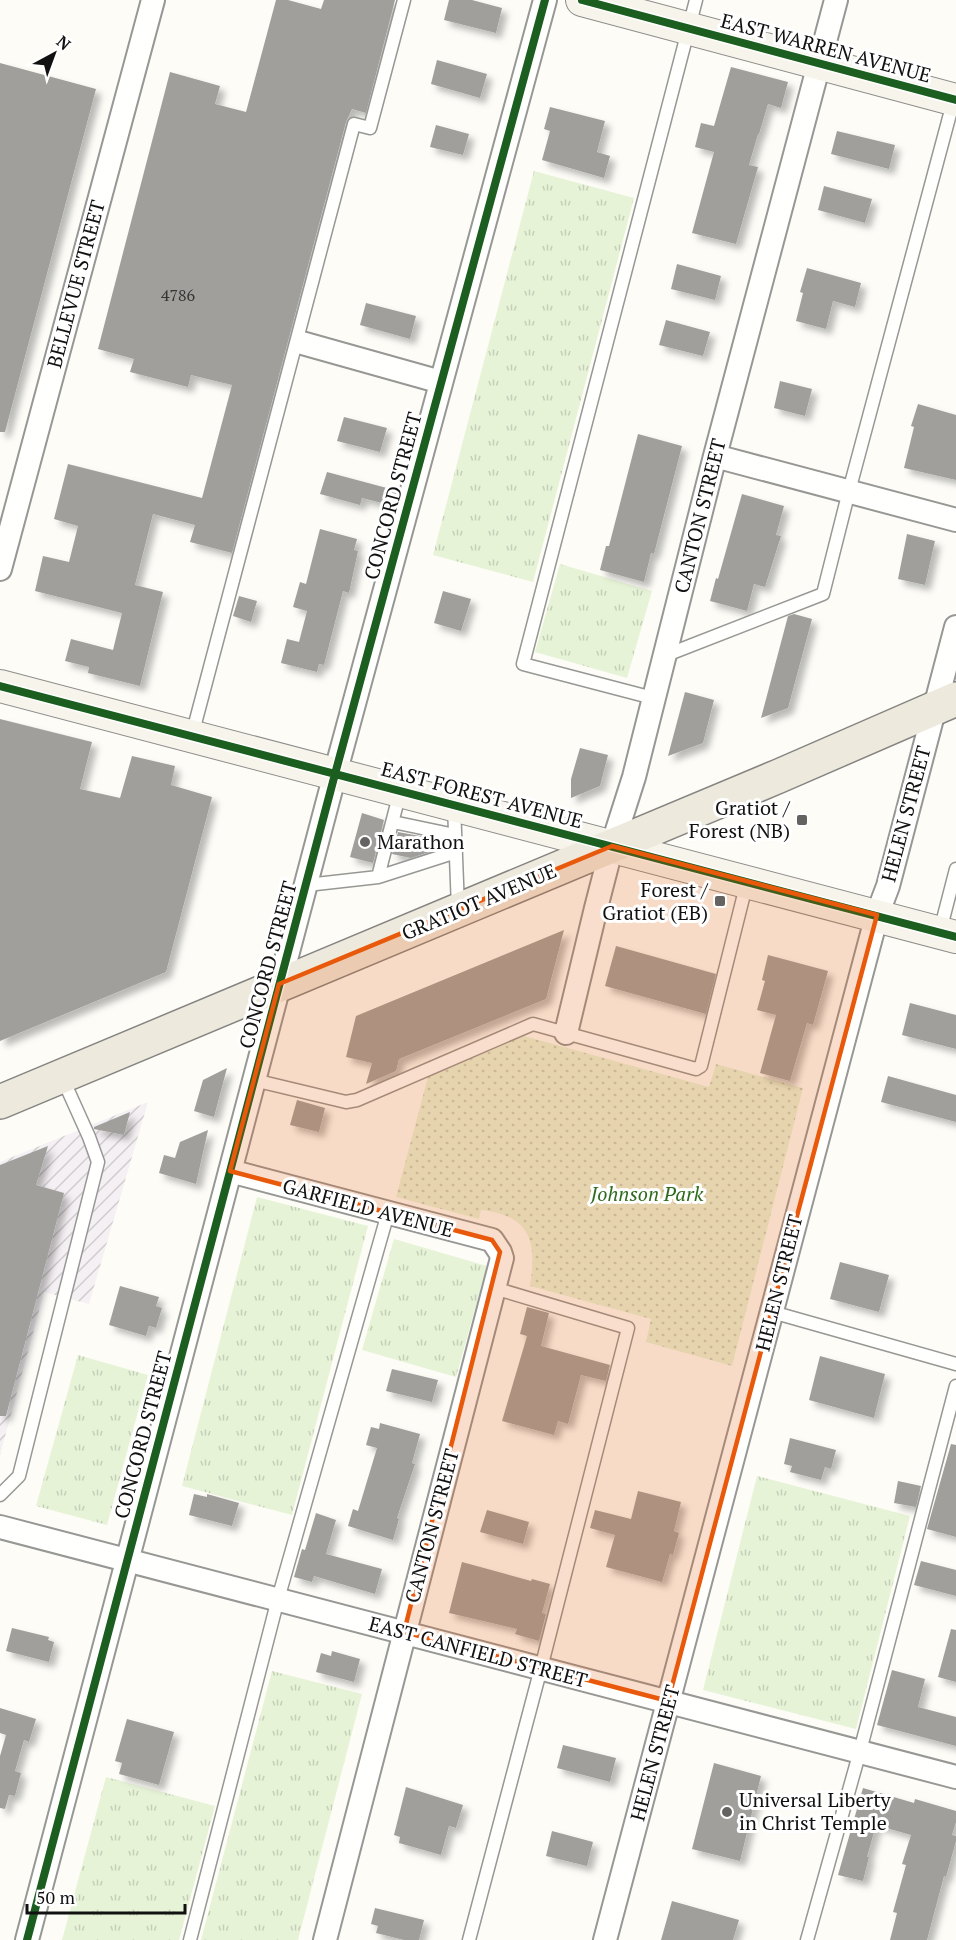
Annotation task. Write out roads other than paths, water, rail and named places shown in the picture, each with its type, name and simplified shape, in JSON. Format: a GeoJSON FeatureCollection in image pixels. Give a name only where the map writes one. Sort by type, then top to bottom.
{"type":"FeatureCollection","features":[{"type":"Feature","properties":{"kind":"main road","name":"EAST WARREN AVENUE"},"geometry":{"type":"LineString","coordinates":[[582,0],[692,14],[819,63],[955,97]]}},
{"type":"Feature","properties":{"kind":"main road","name":"EAST FOREST AVENUE"},"geometry":{"type":"LineString","coordinates":[[0,686],[400,791],[455,820],[612,846],[948,934]]}},
{"type":"Feature","properties":{"kind":"main road","name":"GRATIOT AVENUE"},"geometry":{"type":"LineString","coordinates":[[0,1102],[945,704]]}},
{"type":"Feature","properties":{"kind":"street","name":"BELLEVUE STREET"},"geometry":{"type":"LineString","coordinates":[[0,569],[153,0]]}},
{"type":"Feature","properties":{"kind":"street","name":"CONCORD STREET"},"geometry":{"type":"LineString","coordinates":[[27,1940],[335,774],[545,0]]}},
{"type":"Feature","properties":{"kind":"street","name":"CANTON STREET"},"geometry":{"type":"LineString","coordinates":[[566,1033],[612,846],[634,777],[715,456],[836,0]]}},
{"type":"Feature","properties":{"kind":"street"},"geometry":{"type":"LineString","coordinates":[[302,343],[441,382]]}},
{"type":"Feature","properties":{"kind":"street"},"geometry":{"type":"LineString","coordinates":[[715,456],[956,520]]}},
{"type":"Feature","properties":{"kind":"street","name":"HELEN STREET"},"geometry":{"type":"LineString","coordinates":[[605,1940],[877,915],[945,704],[956,627]]}},
{"type":"Feature","properties":{"kind":"street","name":"GARFIELD AVENUE"},"geometry":{"type":"LineString","coordinates":[[230,1171],[492,1240],[500,1252]]}},
{"type":"Feature","properties":{"kind":"street","name":"CANTON STREET"},"geometry":{"type":"LineString","coordinates":[[325,1940],[502,1258],[500,1252]]}},
{"type":"Feature","properties":{"kind":"street","name":"EAST CANFIELD STREET"},"geometry":{"type":"LineString","coordinates":[[0,1527],[956,1777]]}},
{"type":"Feature","properties":{"kind":"lane"},"geometry":{"type":"LineString","coordinates":[[192,736],[354,124],[370,128],[404,0]]}},
{"type":"Feature","properties":{"kind":"lane"},"geometry":{"type":"LineString","coordinates":[[653,698],[523,664],[692,14]]}},
{"type":"Feature","properties":{"kind":"lane"},"geometry":{"type":"LineString","coordinates":[[664,656],[824,594],[849,491],[955,97]]}},
{"type":"Feature","properties":{"kind":"lane"},"geometry":{"type":"LineString","coordinates":[[378,877],[400,791]]}},
{"type":"Feature","properties":{"kind":"lane"},"geometry":{"type":"LineString","coordinates":[[393,822],[455,820],[458,910]]}},
{"type":"Feature","properties":{"kind":"lane"},"geometry":{"type":"LineString","coordinates":[[307,885],[378,877],[456,852]]}},
{"type":"Feature","properties":{"kind":"lane"},"geometry":{"type":"LineString","coordinates":[[948,934],[956,869]]}},
{"type":"Feature","properties":{"kind":"lane"},"geometry":{"type":"LineString","coordinates":[[254,1080],[346,1102],[357,1100],[533,1024],[696,1069],[701,1066],[747,881]]}},
{"type":"Feature","properties":{"kind":"lane"},"geometry":{"type":"LineString","coordinates":[[0,1495],[19,1476],[98,1162],[62,1076]]}},
{"type":"Feature","properties":{"kind":"lane"},"geometry":{"type":"LineString","coordinates":[[190,1940],[278,1599],[388,1213]]}},
{"type":"Feature","properties":{"kind":"lane"},"geometry":{"type":"LineString","coordinates":[[469,1940],[542,1668],[628,1328],[494,1288]]}},
{"type":"Feature","properties":{"kind":"lane"},"geometry":{"type":"LineString","coordinates":[[772,1312],[956,1364]]}},
{"type":"Feature","properties":{"kind":"lane"},"geometry":{"type":"LineString","coordinates":[[807,1940],[860,1751],[956,1386]]}},
{"type":"Feature","properties":{"kind":"place","name":"Gratiot / Forest (NB)"},"geometry":{"type":"Point","coordinates":[802,820]}},
{"type":"Feature","properties":{"kind":"place","name":"Marathon"},"geometry":{"type":"Point","coordinates":[365,842]}},
{"type":"Feature","properties":{"kind":"place","name":"Forest / Gratiot (EB)"},"geometry":{"type":"Point","coordinates":[720,901]}},
{"type":"Feature","properties":{"kind":"place","name":"Universal Liberty in Christ Temple"},"geometry":{"type":"Point","coordinates":[727,1812]}},
{"type":"Feature","properties":{"kind":"park label","name":"Johnson Park"},"geometry":{"type":"Point","coordinates":[647,1194]}}]}
